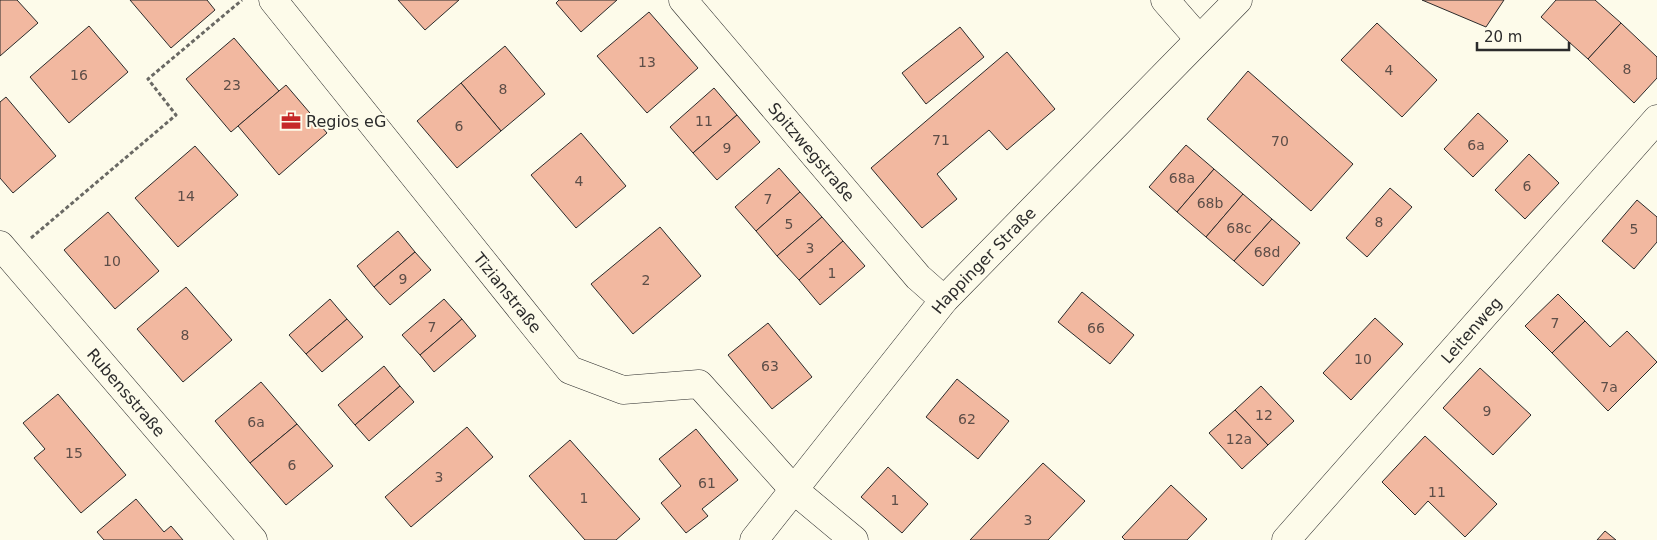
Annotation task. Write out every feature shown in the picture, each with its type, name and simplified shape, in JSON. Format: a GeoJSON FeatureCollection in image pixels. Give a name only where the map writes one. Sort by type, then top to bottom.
{"type":"FeatureCollection","features":[{"type":"Feature","properties":{"kind":"street","name":"Tizianstraße"},"geometry":{"type":"LineString","coordinates":[[273,0],[570,370],[623,390],[698,384],[794,490]]}},
{"type":"Feature","properties":{"kind":"street","name":"Spitzwegstraße"},"geometry":{"type":"LineString","coordinates":[[683,0],[918,277],[944,300]]}},
{"type":"Feature","properties":{"kind":"street"},"geometry":{"type":"LineString","coordinates":[[1165,0],[1198,39]]}},
{"type":"Feature","properties":{"kind":"street","name":"Happinger Straße"},"geometry":{"type":"LineString","coordinates":[[754,540],[944,300],[1238,0]]}},
{"type":"Feature","properties":{"kind":"street","name":"Leitenweg"},"geometry":{"type":"LineString","coordinates":[[1286,540],[1657,119]]}},
{"type":"Feature","properties":{"kind":"street","name":"Rubensstraße"},"geometry":{"type":"LineString","coordinates":[[5,251],[253,540]]}},
{"type":"Feature","properties":{"kind":"street"},"geometry":{"type":"LineString","coordinates":[[794,490],[854,540]]}},
{"type":"Feature","properties":{"kind":"path"},"geometry":{"type":"LineString","coordinates":[[5,251],[176,115],[148,79],[242,0]]}},
{"type":"Feature","properties":{"kind":"building"},"geometry":{"type":"Polygon","coordinates":[[[0,0],[17,0],[38,23],[0,56],[0,0]]]}},
{"type":"Feature","properties":{"kind":"building"},"geometry":{"type":"Polygon","coordinates":[[[130,0],[207,0],[215,10],[171,48],[130,0]]]}},
{"type":"Feature","properties":{"kind":"building"},"geometry":{"type":"Polygon","coordinates":[[[398,0],[459,0],[425,30],[398,0]]]}},
{"type":"Feature","properties":{"kind":"building"},"geometry":{"type":"Polygon","coordinates":[[[559,0],[617,0],[581,32],[556,3],[559,0]]]}},
{"type":"Feature","properties":{"kind":"building"},"geometry":{"type":"Polygon","coordinates":[[[1422,0],[1504,0],[1486,27],[1422,0]]]}},
{"type":"Feature","properties":{"kind":"building"},"geometry":{"type":"Polygon","coordinates":[[[1556,0],[1595,0],[1621,23],[1588,59],[1541,17],[1556,0]]]}},
{"type":"Feature","properties":{"kind":"building"},"geometry":{"type":"Polygon","coordinates":[[[649,12],[698,68],[647,113],[597,56],[649,12]]]}},
{"type":"Feature","properties":{"kind":"building"},"geometry":{"type":"Polygon","coordinates":[[[1377,23],[1437,80],[1402,117],[1341,60],[1377,23]]]}},
{"type":"Feature","properties":{"kind":"building"},"geometry":{"type":"Polygon","coordinates":[[[1621,23],[1657,57],[1657,78],[1634,103],[1588,59],[1621,23]]]}},
{"type":"Feature","properties":{"kind":"building"},"geometry":{"type":"Polygon","coordinates":[[[89,26],[128,72],[69,123],[30,77],[89,26]]]}},
{"type":"Feature","properties":{"kind":"building"},"geometry":{"type":"Polygon","coordinates":[[[960,27],[984,57],[926,104],[902,73],[960,27]]]}},
{"type":"Feature","properties":{"kind":"building"},"geometry":{"type":"Polygon","coordinates":[[[234,38],[279,91],[231,132],[186,79],[234,38]]]}},
{"type":"Feature","properties":{"kind":"building"},"geometry":{"type":"Polygon","coordinates":[[[505,46],[545,94],[501,131],[461,83],[505,46]]]}},
{"type":"Feature","properties":{"kind":"building"},"geometry":{"type":"Polygon","coordinates":[[[1007,52],[1055,109],[1007,150],[989,130],[937,174],[957,199],[922,228],[871,168],[1007,52]]]}},
{"type":"Feature","properties":{"kind":"building"},"geometry":{"type":"Polygon","coordinates":[[[1248,71],[1353,164],[1311,211],[1207,119],[1248,71]]]}},
{"type":"Feature","properties":{"kind":"building"},"geometry":{"type":"Polygon","coordinates":[[[461,83],[501,131],[457,168],[417,121],[461,83]]]}},
{"type":"Feature","properties":{"kind":"building"},"geometry":{"type":"Polygon","coordinates":[[[286,85],[327,133],[279,175],[238,126],[286,85]]]}},
{"type":"Feature","properties":{"kind":"building"},"geometry":{"type":"Polygon","coordinates":[[[714,88],[737,115],[693,153],[670,127],[714,88]]]}},
{"type":"Feature","properties":{"kind":"building"},"geometry":{"type":"Polygon","coordinates":[[[6,97],[56,156],[13,193],[0,178],[0,102],[6,97]]]}},
{"type":"Feature","properties":{"kind":"building"},"geometry":{"type":"Polygon","coordinates":[[[1478,113],[1508,141],[1473,177],[1444,149],[1478,113]]]}},
{"type":"Feature","properties":{"kind":"building"},"geometry":{"type":"Polygon","coordinates":[[[737,115],[760,142],[717,180],[693,153],[737,115]]]}},
{"type":"Feature","properties":{"kind":"building"},"geometry":{"type":"Polygon","coordinates":[[[581,133],[626,186],[576,228],[531,175],[581,133]]]}},
{"type":"Feature","properties":{"kind":"building"},"geometry":{"type":"Polygon","coordinates":[[[1186,145],[1214,169],[1177,212],[1149,187],[1186,145]]]}},
{"type":"Feature","properties":{"kind":"building"},"geometry":{"type":"Polygon","coordinates":[[[195,146],[238,195],[178,247],[135,198],[195,146]]]}},
{"type":"Feature","properties":{"kind":"building"},"geometry":{"type":"Polygon","coordinates":[[[1529,154],[1559,183],[1525,219],[1495,190],[1529,154]]]}},
{"type":"Feature","properties":{"kind":"building"},"geometry":{"type":"Polygon","coordinates":[[[779,168],[800,192],[756,231],[735,207],[779,168]]]}},
{"type":"Feature","properties":{"kind":"building"},"geometry":{"type":"Polygon","coordinates":[[[1214,169],[1243,194],[1206,237],[1177,212],[1214,169]]]}},
{"type":"Feature","properties":{"kind":"building"},"geometry":{"type":"Polygon","coordinates":[[[1390,188],[1412,207],[1367,257],[1346,238],[1390,188]]]}},
{"type":"Feature","properties":{"kind":"building"},"geometry":{"type":"Polygon","coordinates":[[[800,192],[822,217],[777,256],[756,231],[800,192]]]}},
{"type":"Feature","properties":{"kind":"building"},"geometry":{"type":"Polygon","coordinates":[[[1243,194],[1272,219],[1234,261],[1206,237],[1243,194]]]}},
{"type":"Feature","properties":{"kind":"building"},"geometry":{"type":"Polygon","coordinates":[[[1637,200],[1657,217],[1657,242],[1634,269],[1602,241],[1637,200]]]}},
{"type":"Feature","properties":{"kind":"building"},"geometry":{"type":"Polygon","coordinates":[[[108,212],[159,271],[115,309],[64,250],[108,212]]]}},
{"type":"Feature","properties":{"kind":"building"},"geometry":{"type":"Polygon","coordinates":[[[822,217],[843,241],[799,280],[777,256],[822,217]]]}},
{"type":"Feature","properties":{"kind":"building"},"geometry":{"type":"Polygon","coordinates":[[[1272,219],[1300,243],[1263,286],[1234,261],[1272,219]]]}},
{"type":"Feature","properties":{"kind":"building"},"geometry":{"type":"Polygon","coordinates":[[[660,227],[701,276],[633,334],[591,284],[660,227]]]}},
{"type":"Feature","properties":{"kind":"building"},"geometry":{"type":"Polygon","coordinates":[[[398,231],[415,252],[374,287],[357,266],[398,231]]]}},
{"type":"Feature","properties":{"kind":"building"},"geometry":{"type":"Polygon","coordinates":[[[843,241],[865,266],[820,305],[799,280],[843,241]]]}},
{"type":"Feature","properties":{"kind":"building"},"geometry":{"type":"Polygon","coordinates":[[[415,252],[431,270],[390,305],[374,287],[415,252]]]}},
{"type":"Feature","properties":{"kind":"building"},"geometry":{"type":"Polygon","coordinates":[[[186,287],[232,340],[183,382],[137,329],[186,287]]]}},
{"type":"Feature","properties":{"kind":"building"},"geometry":{"type":"Polygon","coordinates":[[[1082,292],[1134,335],[1110,364],[1058,322],[1082,292]]]}},
{"type":"Feature","properties":{"kind":"building"},"geometry":{"type":"Polygon","coordinates":[[[1558,294],[1585,321],[1552,353],[1525,326],[1558,294]]]}},
{"type":"Feature","properties":{"kind":"building"},"geometry":{"type":"Polygon","coordinates":[[[330,299],[347,319],[306,354],[289,335],[330,299]]]}},
{"type":"Feature","properties":{"kind":"building"},"geometry":{"type":"Polygon","coordinates":[[[444,299],[462,319],[420,355],[402,335],[444,299]]]}},
{"type":"Feature","properties":{"kind":"building"},"geometry":{"type":"Polygon","coordinates":[[[1375,318],[1403,344],[1351,400],[1323,373],[1375,318]]]}},
{"type":"Feature","properties":{"kind":"building"},"geometry":{"type":"Polygon","coordinates":[[[347,319],[363,337],[322,372],[306,354],[347,319]]]}},
{"type":"Feature","properties":{"kind":"building"},"geometry":{"type":"Polygon","coordinates":[[[462,319],[476,336],[434,372],[420,355],[462,319]]]}},
{"type":"Feature","properties":{"kind":"building"},"geometry":{"type":"Polygon","coordinates":[[[1585,321],[1610,347],[1627,331],[1657,362],[1608,411],[1552,353],[1585,321]]]}},
{"type":"Feature","properties":{"kind":"building"},"geometry":{"type":"Polygon","coordinates":[[[768,323],[812,377],[772,409],[728,355],[768,323]]]}},
{"type":"Feature","properties":{"kind":"building"},"geometry":{"type":"Polygon","coordinates":[[[384,366],[400,386],[355,425],[338,405],[384,366]]]}},
{"type":"Feature","properties":{"kind":"building"},"geometry":{"type":"Polygon","coordinates":[[[1480,368],[1531,415],[1493,455],[1443,408],[1480,368]]]}},
{"type":"Feature","properties":{"kind":"building"},"geometry":{"type":"Polygon","coordinates":[[[957,379],[1009,421],[978,459],[926,417],[957,379]]]}},
{"type":"Feature","properties":{"kind":"building"},"geometry":{"type":"Polygon","coordinates":[[[261,382],[297,424],[250,463],[215,421],[261,382]]]}},
{"type":"Feature","properties":{"kind":"building"},"geometry":{"type":"Polygon","coordinates":[[[400,386],[414,402],[369,441],[355,425],[400,386]]]}},
{"type":"Feature","properties":{"kind":"building"},"geometry":{"type":"Polygon","coordinates":[[[1261,386],[1294,421],[1268,445],[1235,410],[1261,386]]]}},
{"type":"Feature","properties":{"kind":"building"},"geometry":{"type":"Polygon","coordinates":[[[58,394],[126,475],[81,513],[34,458],[45,449],[23,423],[58,394]]]}},
{"type":"Feature","properties":{"kind":"building"},"geometry":{"type":"Polygon","coordinates":[[[1235,410],[1268,445],[1242,469],[1209,433],[1235,410]]]}},
{"type":"Feature","properties":{"kind":"building"},"geometry":{"type":"Polygon","coordinates":[[[297,424],[333,466],[286,505],[250,463],[297,424]]]}},
{"type":"Feature","properties":{"kind":"building"},"geometry":{"type":"Polygon","coordinates":[[[467,427],[493,457],[411,527],[385,497],[467,427]]]}},
{"type":"Feature","properties":{"kind":"building"},"geometry":{"type":"Polygon","coordinates":[[[696,429],[738,480],[702,509],[708,516],[686,533],[661,503],[681,486],[659,459],[696,429]]]}},
{"type":"Feature","properties":{"kind":"building"},"geometry":{"type":"Polygon","coordinates":[[[1425,436],[1497,504],[1465,537],[1428,501],[1415,515],[1382,482],[1425,436]]]}},
{"type":"Feature","properties":{"kind":"building"},"geometry":{"type":"Polygon","coordinates":[[[570,440],[640,519],[616,540],[585,540],[529,476],[570,440]]]}},
{"type":"Feature","properties":{"kind":"building"},"geometry":{"type":"Polygon","coordinates":[[[1043,463],[1085,501],[1048,540],[970,540],[1043,463]]]}},
{"type":"Feature","properties":{"kind":"building"},"geometry":{"type":"Polygon","coordinates":[[[888,467],[928,504],[902,533],[861,497],[888,467]]]}},
{"type":"Feature","properties":{"kind":"building"},"geometry":{"type":"Polygon","coordinates":[[[1171,485],[1207,519],[1187,540],[1125,540],[1122,537],[1171,485]]]}},
{"type":"Feature","properties":{"kind":"building"},"geometry":{"type":"Polygon","coordinates":[[[136,499],[164,532],[171,526],[183,540],[104,540],[97,532],[136,499]]]}},
{"type":"Feature","properties":{"kind":"building"},"geometry":{"type":"Polygon","coordinates":[[[1605,531],[1616,540],[1597,540],[1605,531]]]}},
{"type":"Feature","properties":{"kind":"place","name":"Regios eG"},"geometry":{"type":"Point","coordinates":[291,121]}}]}
